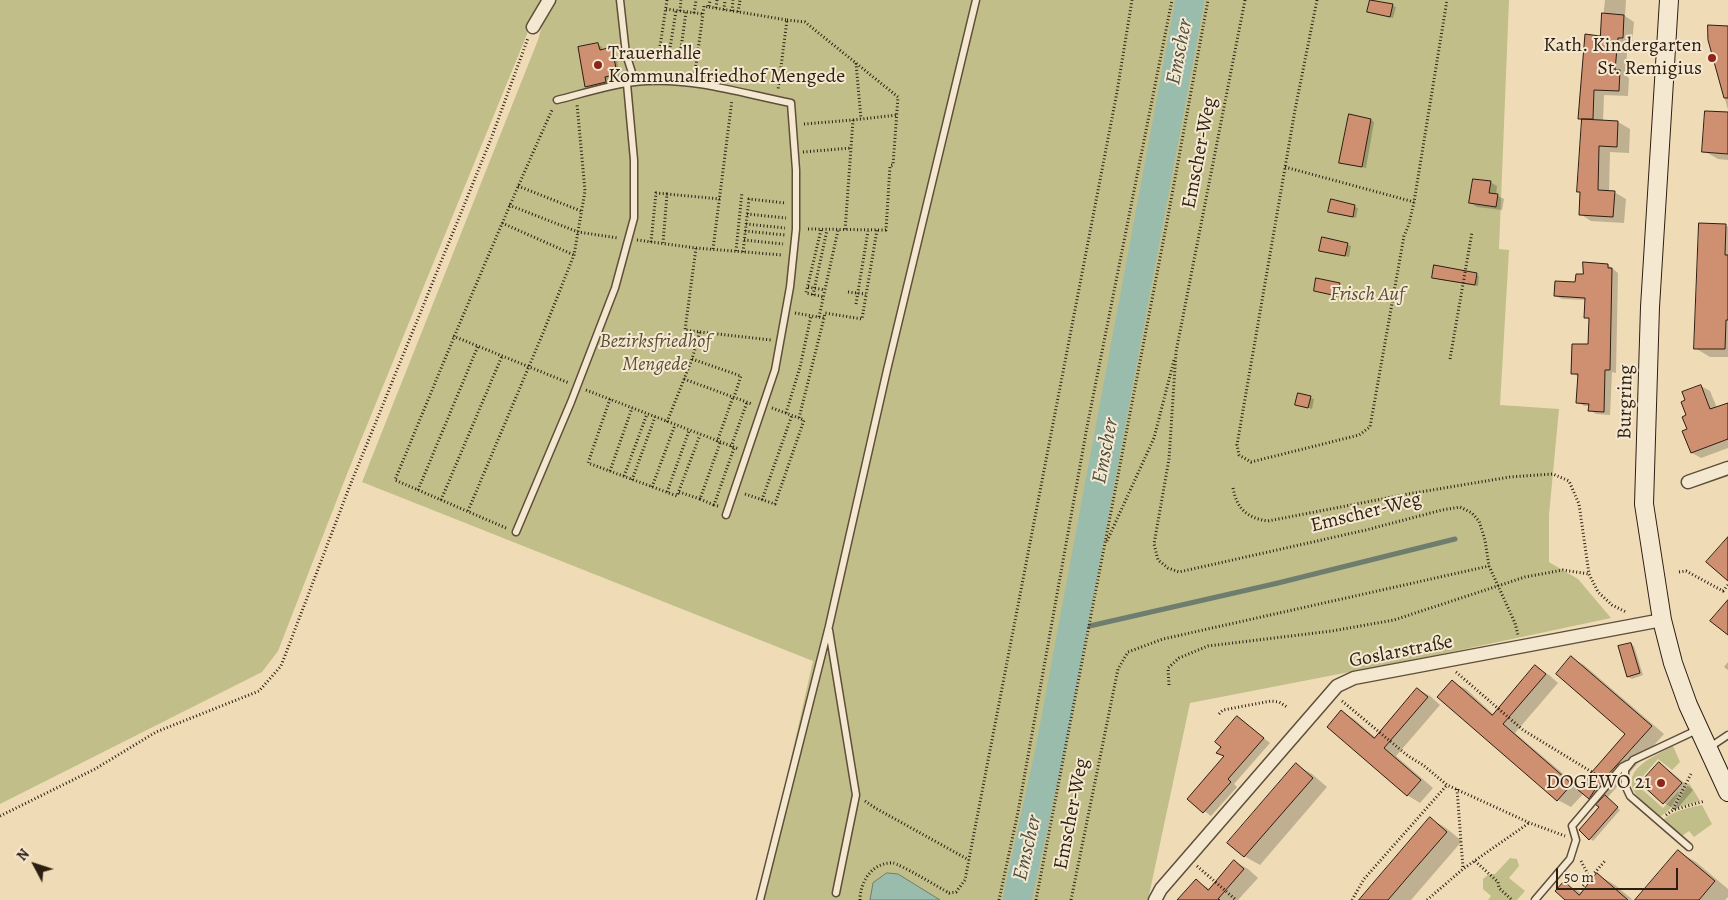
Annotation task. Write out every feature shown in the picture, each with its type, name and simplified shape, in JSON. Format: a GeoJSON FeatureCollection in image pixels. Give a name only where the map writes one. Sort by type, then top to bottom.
{"type":"FeatureCollection","features":[{"type":"Feature","properties":{"kind":"main road","name":"Burgring"},"geometry":{"type":"LineString","coordinates":[[1668,0],[1650,307],[1644,504],[1654,622],[1673,663],[1688,705],[1728,792]]}},
{"type":"Feature","properties":{"kind":"street"},"geometry":{"type":"LineString","coordinates":[[533,27],[549,0]]}},
{"type":"Feature","properties":{"kind":"street"},"geometry":{"type":"LineString","coordinates":[[1688,482],[1728,468]]}},
{"type":"Feature","properties":{"kind":"street","name":"Goslarstraße"},"geometry":{"type":"LineString","coordinates":[[1155,900],[1188,858],[1337,686],[1354,678],[1654,622]]}},
{"type":"Feature","properties":{"kind":"lane"},"geometry":{"type":"LineString","coordinates":[[516,532],[616,288],[634,218],[631,83],[620,0]]}},
{"type":"Feature","properties":{"kind":"lane"},"geometry":{"type":"LineString","coordinates":[[760,900],[829,626],[887,370],[976,0]]}},
{"type":"Feature","properties":{"kind":"lane"},"geometry":{"type":"LineString","coordinates":[[557,100],[631,83],[660,81],[694,84],[791,103],[795,153],[796,228],[782,341],[775,370],[727,512]]}},
{"type":"Feature","properties":{"kind":"lane"},"geometry":{"type":"LineString","coordinates":[[829,626],[856,795],[836,893]]}},
{"type":"Feature","properties":{"kind":"lane"},"geometry":{"type":"LineString","coordinates":[[1535,900],[1570,859],[1576,840],[1572,826],[1622,767],[1700,729]]}},
{"type":"Feature","properties":{"kind":"lane"},"geometry":{"type":"LineString","coordinates":[[1709,748],[1728,735]]}},
{"type":"Feature","properties":{"kind":"lane"},"geometry":{"type":"LineString","coordinates":[[1633,760],[1625,770],[1625,785],[1630,796],[1689,847]]}},
{"type":"Feature","properties":{"kind":"path"},"geometry":{"type":"LineString","coordinates":[[667,0],[659,52],[697,58]]}},
{"type":"Feature","properties":{"kind":"path"},"geometry":{"type":"LineString","coordinates":[[669,54],[681,0]]}},
{"type":"Feature","properties":{"kind":"path"},"geometry":{"type":"LineString","coordinates":[[694,13],[696,0]]}},
{"type":"Feature","properties":{"kind":"path"},"geometry":{"type":"LineString","coordinates":[[708,7],[710,0]]}},
{"type":"Feature","properties":{"kind":"path"},"geometry":{"type":"LineString","coordinates":[[716,8],[717,0]]}},
{"type":"Feature","properties":{"kind":"path"},"geometry":{"type":"LineString","coordinates":[[724,10],[725,0]]}},
{"type":"Feature","properties":{"kind":"path"},"geometry":{"type":"LineString","coordinates":[[732,11],[733,0]]}},
{"type":"Feature","properties":{"kind":"path"},"geometry":{"type":"LineString","coordinates":[[738,12],[740,0]]}},
{"type":"Feature","properties":{"kind":"path"},"geometry":{"type":"LineString","coordinates":[[860,900],[863,883],[872,870],[882,865],[894,863],[949,893],[956,892],[965,880],[1117,92],[1132,0]]}},
{"type":"Feature","properties":{"kind":"path"},"geometry":{"type":"LineString","coordinates":[[998,900],[1018,812],[1088,427],[1172,0]]}},
{"type":"Feature","properties":{"kind":"path"},"geometry":{"type":"LineString","coordinates":[[1036,900],[1208,0]]}},
{"type":"Feature","properties":{"kind":"path","name":"Emscher-Weg"},"geometry":{"type":"LineString","coordinates":[[1071,900],[1118,669],[1128,652],[1163,639],[1489,566],[1485,540],[1479,521],[1472,513],[1460,507],[1179,572],[1168,568],[1158,560],[1154,544],[1169,459],[1176,352],[1245,0]]}},
{"type":"Feature","properties":{"kind":"path"},"geometry":{"type":"LineString","coordinates":[[1317,0],[1285,167],[1237,445],[1239,455],[1251,462],[1359,435],[1370,426],[1404,236],[1414,202],[1447,0]]}},
{"type":"Feature","properties":{"kind":"path"},"geometry":{"type":"LineString","coordinates":[[694,84],[704,6],[805,22],[898,97],[893,165],[890,166],[886,230],[821,230],[746,224]]}},
{"type":"Feature","properties":{"kind":"path"},"geometry":{"type":"LineString","coordinates":[[666,9],[703,14]]}},
{"type":"Feature","properties":{"kind":"path"},"geometry":{"type":"LineString","coordinates":[[680,55],[686,12]]}},
{"type":"Feature","properties":{"kind":"path"},"geometry":{"type":"LineString","coordinates":[[777,100],[787,20]]}},
{"type":"Feature","properties":{"kind":"path"},"geometry":{"type":"LineString","coordinates":[[0,816],[95,769],[156,732],[259,691],[281,666],[349,488],[491,139],[533,27]]}},
{"type":"Feature","properties":{"kind":"path"},"geometry":{"type":"LineString","coordinates":[[856,63],[861,119]]}},
{"type":"Feature","properties":{"kind":"path"},"geometry":{"type":"LineString","coordinates":[[713,249],[733,92]]}},
{"type":"Feature","properties":{"kind":"path"},"geometry":{"type":"LineString","coordinates":[[468,511],[574,255],[585,192],[576,96]]}},
{"type":"Feature","properties":{"kind":"path"},"geometry":{"type":"LineString","coordinates":[[516,532],[395,480],[509,206],[557,100]]}},
{"type":"Feature","properties":{"kind":"path"},"geometry":{"type":"LineString","coordinates":[[793,125],[897,115]]}},
{"type":"Feature","properties":{"kind":"path"},"geometry":{"type":"LineString","coordinates":[[845,231],[853,120]]}},
{"type":"Feature","properties":{"kind":"path"},"geometry":{"type":"LineString","coordinates":[[795,153],[851,148]]}},
{"type":"Feature","properties":{"kind":"path"},"geometry":{"type":"LineString","coordinates":[[1285,167],[1414,202]]}},
{"type":"Feature","properties":{"kind":"path"},"geometry":{"type":"LineString","coordinates":[[518,186],[581,212]]}},
{"type":"Feature","properties":{"kind":"path"},"geometry":{"type":"LineString","coordinates":[[736,251],[742,192]]}},
{"type":"Feature","properties":{"kind":"path"},"geometry":{"type":"LineString","coordinates":[[651,242],[656,193],[720,199]]}},
{"type":"Feature","properties":{"kind":"path"},"geometry":{"type":"LineString","coordinates":[[663,244],[667,194]]}},
{"type":"Feature","properties":{"kind":"path"},"geometry":{"type":"LineString","coordinates":[[743,252],[749,200],[796,204]]}},
{"type":"Feature","properties":{"kind":"path"},"geometry":{"type":"LineString","coordinates":[[509,206],[578,232],[696,248],[793,256]]}},
{"type":"Feature","properties":{"kind":"path"},"geometry":{"type":"LineString","coordinates":[[747,214],[796,219]]}},
{"type":"Feature","properties":{"kind":"path"},"geometry":{"type":"LineString","coordinates":[[502,224],[574,255]]}},
{"type":"Feature","properties":{"kind":"path"},"geometry":{"type":"LineString","coordinates":[[746,230],[795,236]]}},
{"type":"Feature","properties":{"kind":"path"},"geometry":{"type":"LineString","coordinates":[[821,230],[806,293],[824,297]]}},
{"type":"Feature","properties":{"kind":"path"},"geometry":{"type":"LineString","coordinates":[[813,295],[827,230]]}},
{"type":"Feature","properties":{"kind":"path"},"geometry":{"type":"LineString","coordinates":[[819,317],[838,230]]}},
{"type":"Feature","properties":{"kind":"path"},"geometry":{"type":"LineString","coordinates":[[799,418],[825,313],[862,319],[877,230]]}},
{"type":"Feature","properties":{"kind":"path"},"geometry":{"type":"LineString","coordinates":[[856,304],[868,231]]}},
{"type":"Feature","properties":{"kind":"path"},"geometry":{"type":"LineString","coordinates":[[1450,360],[1472,232]]}},
{"type":"Feature","properties":{"kind":"path"},"geometry":{"type":"LineString","coordinates":[[744,240],[794,246]]}},
{"type":"Feature","properties":{"kind":"path"},"geometry":{"type":"LineString","coordinates":[[696,248],[686,330],[782,341]]}},
{"type":"Feature","properties":{"kind":"path"},"geometry":{"type":"LineString","coordinates":[[808,287],[825,290]]}},
{"type":"Feature","properties":{"kind":"path"},"geometry":{"type":"LineString","coordinates":[[848,292],[866,294]]}},
{"type":"Feature","properties":{"kind":"path"},"geometry":{"type":"LineString","coordinates":[[786,312],[824,318]]}},
{"type":"Feature","properties":{"kind":"path"},"geometry":{"type":"LineString","coordinates":[[786,413],[800,367],[811,316]]}},
{"type":"Feature","properties":{"kind":"path"},"geometry":{"type":"LineString","coordinates":[[667,422],[692,359],[700,332]]}},
{"type":"Feature","properties":{"kind":"path"},"geometry":{"type":"LineString","coordinates":[[454,336],[675,426],[747,452]]}},
{"type":"Feature","properties":{"kind":"path"},"geometry":{"type":"LineString","coordinates":[[418,490],[478,346]]}},
{"type":"Feature","properties":{"kind":"path"},"geometry":{"type":"LineString","coordinates":[[1104,546],[1154,438],[1176,352]]}},
{"type":"Feature","properties":{"kind":"path"},"geometry":{"type":"LineString","coordinates":[[441,500],[502,356]]}},
{"type":"Feature","properties":{"kind":"path"},"geometry":{"type":"LineString","coordinates":[[692,359],[741,376],[700,499]]}},
{"type":"Feature","properties":{"kind":"path"},"geometry":{"type":"LineString","coordinates":[[684,379],[804,420],[775,504],[734,491]]}},
{"type":"Feature","properties":{"kind":"path"},"geometry":{"type":"LineString","coordinates":[[610,399],[588,463],[677,496],[700,435]]}},
{"type":"Feature","properties":{"kind":"path"},"geometry":{"type":"LineString","coordinates":[[714,505],[747,402]]}},
{"type":"Feature","properties":{"kind":"path"},"geometry":{"type":"LineString","coordinates":[[610,471],[632,408]]}},
{"type":"Feature","properties":{"kind":"path"},"geometry":{"type":"LineString","coordinates":[[624,476],[647,414]]}},
{"type":"Feature","properties":{"kind":"path"},"geometry":{"type":"LineString","coordinates":[[762,500],[792,415]]}},
{"type":"Feature","properties":{"kind":"path"},"geometry":{"type":"LineString","coordinates":[[632,480],[655,417]]}},
{"type":"Feature","properties":{"kind":"path"},"geometry":{"type":"LineString","coordinates":[[652,487],[675,426]]}},
{"type":"Feature","properties":{"kind":"path"},"geometry":{"type":"LineString","coordinates":[[667,492],[688,431]]}},
{"type":"Feature","properties":{"kind":"path"},"geometry":{"type":"LineString","coordinates":[[1233,488],[1235,500],[1246,514],[1256,520],[1268,521],[1408,494],[1510,477],[1553,474],[1569,481],[1579,504],[1590,574],[1598,592],[1612,605],[1654,622]]}},
{"type":"Feature","properties":{"kind":"path"},"geometry":{"type":"LineString","coordinates":[[679,492],[700,499],[727,512]]}},
{"type":"Feature","properties":{"kind":"path"},"geometry":{"type":"LineString","coordinates":[[1489,566],[1514,622],[1520,647]]}},
{"type":"Feature","properties":{"kind":"path"},"geometry":{"type":"LineString","coordinates":[[1169,685],[1168,668],[1179,658],[1208,646],[1394,620],[1525,578],[1563,570],[1590,574]]}},
{"type":"Feature","properties":{"kind":"path"},"geometry":{"type":"LineString","coordinates":[[1679,572],[1686,571],[1723,591],[1728,585]]}},
{"type":"Feature","properties":{"kind":"path"},"geometry":{"type":"LineString","coordinates":[[1444,662],[1523,730],[1598,775],[1608,784]]}},
{"type":"Feature","properties":{"kind":"path"},"geometry":{"type":"LineString","coordinates":[[1332,693],[1408,756],[1424,764],[1447,785],[1530,823],[1576,840]]}},
{"type":"Feature","properties":{"kind":"path"},"geometry":{"type":"LineString","coordinates":[[1219,714],[1223,710],[1271,701],[1279,702],[1287,707]]}},
{"type":"Feature","properties":{"kind":"path"},"geometry":{"type":"LineString","coordinates":[[1673,810],[1691,774]]}},
{"type":"Feature","properties":{"kind":"path"},"geometry":{"type":"LineString","coordinates":[[1352,900],[1364,880],[1447,785]]}},
{"type":"Feature","properties":{"kind":"path"},"geometry":{"type":"LineString","coordinates":[[1457,789],[1463,869]]}},
{"type":"Feature","properties":{"kind":"path"},"geometry":{"type":"LineString","coordinates":[[856,795],[877,809],[969,860]]}},
{"type":"Feature","properties":{"kind":"path"},"geometry":{"type":"LineString","coordinates":[[1658,822],[1673,810],[1705,801]]}},
{"type":"Feature","properties":{"kind":"path"},"geometry":{"type":"LineString","coordinates":[[1427,900],[1463,869],[1530,823]]}},
{"type":"Feature","properties":{"kind":"path"},"geometry":{"type":"LineString","coordinates":[[1583,854],[1581,860],[1590,878]]}},
{"type":"Feature","properties":{"kind":"path"},"geometry":{"type":"LineString","coordinates":[[1188,858],[1236,900]]}},
{"type":"Feature","properties":{"kind":"path"},"geometry":{"type":"LineString","coordinates":[[1475,861],[1498,882],[1499,888],[1512,900]]}},
{"type":"Feature","properties":{"kind":"path"},"geometry":{"type":"LineString","coordinates":[[1583,886],[1604,861]]}},
{"type":"Feature","properties":{"kind":"green space"},"geometry":{"type":"Polygon","coordinates":[[[0,0],[541,0],[347,474],[278,651],[262,672],[0,804],[0,0]]]}},
{"type":"Feature","properties":{"kind":"green space"},"geometry":{"type":"Polygon","coordinates":[[[549,0],[1509,0],[1499,249],[1509,250],[1500,405],[1559,409],[1549,515],[1549,562],[1578,579],[1611,618],[1437,655],[1190,703],[1148,900],[759,900],[813,661],[362,482],[538,40],[549,0]]]}},
{"type":"Feature","properties":{"kind":"green space"},"geometry":{"type":"Polygon","coordinates":[[[1673,746],[1680,762],[1672,770],[1658,759],[1636,784],[1663,808],[1679,793],[1670,809],[1660,817],[1639,798],[1633,788],[1632,780],[1634,773],[1647,760],[1673,746]]]}},
{"type":"Feature","properties":{"kind":"green space"},"geometry":{"type":"Polygon","coordinates":[[[1689,783],[1700,801],[1675,808],[1689,783]]]}},
{"type":"Feature","properties":{"kind":"green space"},"geometry":{"type":"Polygon","coordinates":[[[1702,805],[1712,824],[1694,837],[1689,831],[1682,836],[1663,820],[1686,808],[1702,805]]]}},
{"type":"Feature","properties":{"kind":"green space"},"geometry":{"type":"Polygon","coordinates":[[[1510,858],[1517,859],[1519,866],[1509,878],[1525,891],[1517,900],[1488,900],[1491,896],[1483,889],[1483,879],[1489,874],[1495,874],[1510,858]]]}},
{"type":"Feature","properties":{"kind":"shaded area"},"geometry":{"type":"Polygon","coordinates":[[[887,873],[898,874],[940,900],[870,900],[873,883],[887,873]]]}},
{"type":"Feature","properties":{"kind":"building"},"geometry":{"type":"Polygon","coordinates":[[[1370,0],[1393,4],[1390,17],[1367,12],[1370,0]]]}},
{"type":"Feature","properties":{"kind":"building"},"geometry":{"type":"Polygon","coordinates":[[[1602,13],[1624,15],[1623,38],[1618,38],[1615,70],[1620,70],[1619,91],[1594,90],[1593,119],[1578,119],[1585,34],[1600,36],[1602,13]]]}},
{"type":"Feature","properties":{"kind":"building"},"geometry":{"type":"Polygon","coordinates":[[[1708,25],[1728,26],[1728,98],[1724,98],[1708,40],[1708,25]]]}},
{"type":"Feature","properties":{"kind":"building","name":"Trauerhalle Kommunalfriedhof Mengede"},"geometry":{"type":"Polygon","coordinates":[[[598,43],[600,50],[612,47],[617,74],[605,77],[606,82],[585,87],[578,47],[598,43]]]}},
{"type":"Feature","properties":{"kind":"building"},"geometry":{"type":"Polygon","coordinates":[[[1705,111],[1728,112],[1728,154],[1702,152],[1705,111]]]}},
{"type":"Feature","properties":{"kind":"building"},"geometry":{"type":"Polygon","coordinates":[[[1349,114],[1371,119],[1362,167],[1339,163],[1349,114]]]}},
{"type":"Feature","properties":{"kind":"building"},"geometry":{"type":"Polygon","coordinates":[[[1582,119],[1618,121],[1617,147],[1599,146],[1598,190],[1615,191],[1613,217],[1579,215],[1580,192],[1577,192],[1582,119]]]}},
{"type":"Feature","properties":{"kind":"building"},"geometry":{"type":"Polygon","coordinates":[[[1473,179],[1491,181],[1489,193],[1498,194],[1496,207],[1469,203],[1473,179]]]}},
{"type":"Feature","properties":{"kind":"building"},"geometry":{"type":"Polygon","coordinates":[[[1331,199],[1355,205],[1353,217],[1328,212],[1331,199]]]}},
{"type":"Feature","properties":{"kind":"building"},"geometry":{"type":"Polygon","coordinates":[[[1699,223],[1726,224],[1725,255],[1728,255],[1728,320],[1726,320],[1725,349],[1694,349],[1699,223]]]}},
{"type":"Feature","properties":{"kind":"building"},"geometry":{"type":"Polygon","coordinates":[[[1322,237],[1348,243],[1345,256],[1319,251],[1322,237]]]}},
{"type":"Feature","properties":{"kind":"building"},"geometry":{"type":"Polygon","coordinates":[[[1583,262],[1608,264],[1608,268],[1612,268],[1610,370],[1605,370],[1604,412],[1588,411],[1589,404],[1576,403],[1578,374],[1571,374],[1572,344],[1588,344],[1589,318],[1584,318],[1585,298],[1554,296],[1555,281],[1575,282],[1576,274],[1583,274],[1583,262]]]}},
{"type":"Feature","properties":{"kind":"building"},"geometry":{"type":"Polygon","coordinates":[[[1434,265],[1477,273],[1475,285],[1432,278],[1434,265]]]}},
{"type":"Feature","properties":{"kind":"building"},"geometry":{"type":"Polygon","coordinates":[[[1316,278],[1340,283],[1337,296],[1314,291],[1316,278]]]}},
{"type":"Feature","properties":{"kind":"building"},"geometry":{"type":"Polygon","coordinates":[[[1701,385],[1710,409],[1728,403],[1728,439],[1691,453],[1682,431],[1687,429],[1682,417],[1686,415],[1681,402],[1685,400],[1682,392],[1701,385]]]}},
{"type":"Feature","properties":{"kind":"building"},"geometry":{"type":"Polygon","coordinates":[[[1298,393],[1311,396],[1308,408],[1295,405],[1298,393]]]}},
{"type":"Feature","properties":{"kind":"building"},"geometry":{"type":"Polygon","coordinates":[[[1728,537],[1728,581],[1706,562],[1728,537]]]}},
{"type":"Feature","properties":{"kind":"building"},"geometry":{"type":"Polygon","coordinates":[[[1728,600],[1728,635],[1710,621],[1728,600]]]}},
{"type":"Feature","properties":{"kind":"building"},"geometry":{"type":"Polygon","coordinates":[[[1631,643],[1640,673],[1627,677],[1618,646],[1631,643]]]}},
{"type":"Feature","properties":{"kind":"building"},"geometry":{"type":"Polygon","coordinates":[[[1571,656],[1652,726],[1596,788],[1589,799],[1577,789],[1625,734],[1556,674],[1571,656]]]}},
{"type":"Feature","properties":{"kind":"building"},"geometry":{"type":"Polygon","coordinates":[[[1535,665],[1546,674],[1503,724],[1572,784],[1557,801],[1437,697],[1452,680],[1492,715],[1535,665]]]}},
{"type":"Feature","properties":{"kind":"building"},"geometry":{"type":"Polygon","coordinates":[[[1417,688],[1428,697],[1384,748],[1421,780],[1407,796],[1327,727],[1341,710],[1374,738],[1417,688]]]}},
{"type":"Feature","properties":{"kind":"building"},"geometry":{"type":"Polygon","coordinates":[[[1237,716],[1264,738],[1228,779],[1231,782],[1203,813],[1187,799],[1224,756],[1216,753],[1221,747],[1215,742],[1237,716]]]}},
{"type":"Feature","properties":{"kind":"building","name":"DOGEWO 21"},"geometry":{"type":"Polygon","coordinates":[[[1659,762],[1682,783],[1663,804],[1640,783],[1659,762]]]}},
{"type":"Feature","properties":{"kind":"building"},"geometry":{"type":"Polygon","coordinates":[[[1296,763],[1313,778],[1244,857],[1227,843],[1296,763]]]}},
{"type":"Feature","properties":{"kind":"building"},"geometry":{"type":"Polygon","coordinates":[[[1605,795],[1618,807],[1589,840],[1579,830],[1599,807],[1596,805],[1605,795]]]}},
{"type":"Feature","properties":{"kind":"building"},"geometry":{"type":"Polygon","coordinates":[[[1430,817],[1447,832],[1388,900],[1359,900],[1430,817]]]}},
{"type":"Feature","properties":{"kind":"building"},"geometry":{"type":"Polygon","coordinates":[[[1678,850],[1715,881],[1699,900],[1635,900],[1678,850]]]}},
{"type":"Feature","properties":{"kind":"building"},"geometry":{"type":"Polygon","coordinates":[[[1234,860],[1244,869],[1218,899],[1220,900],[1177,900],[1196,879],[1208,890],[1234,860]]]}},
{"type":"Feature","properties":{"kind":"building"},"geometry":{"type":"Polygon","coordinates":[[[1597,873],[1628,900],[1565,900],[1555,891],[1564,881],[1579,895],[1597,873]]]}},
{"type":"Feature","properties":{"kind":"waterway","name":"Emscher"},"geometry":{"type":"LineString","coordinates":[[1017,900],[1050,750],[1190,0]]}},
{"type":"Feature","properties":{"kind":"waterway"},"geometry":{"type":"LineString","coordinates":[[1072,630],[1278,583],[1455,539]]}},
{"type":"Feature","properties":{"kind":"place","name":"Kath. Kindergarten St. Remigius"},"geometry":{"type":"Point","coordinates":[1712,58]}},
{"type":"Feature","properties":{"kind":"place","name":"Trauerhalle Kommunalfriedhof Mengede"},"geometry":{"type":"Point","coordinates":[598,65]}},
{"type":"Feature","properties":{"kind":"place","name":"DOGEWO 21"},"geometry":{"type":"Point","coordinates":[1661,783]}},
{"type":"Feature","properties":{"kind":"park label","name":"Frisch Auf"},"geometry":{"type":"Point","coordinates":[1367,295]}},
{"type":"Feature","properties":{"kind":"park label","name":"Bezirksfriedhof Mengede"},"geometry":{"type":"Point","coordinates":[655,354]}}]}
